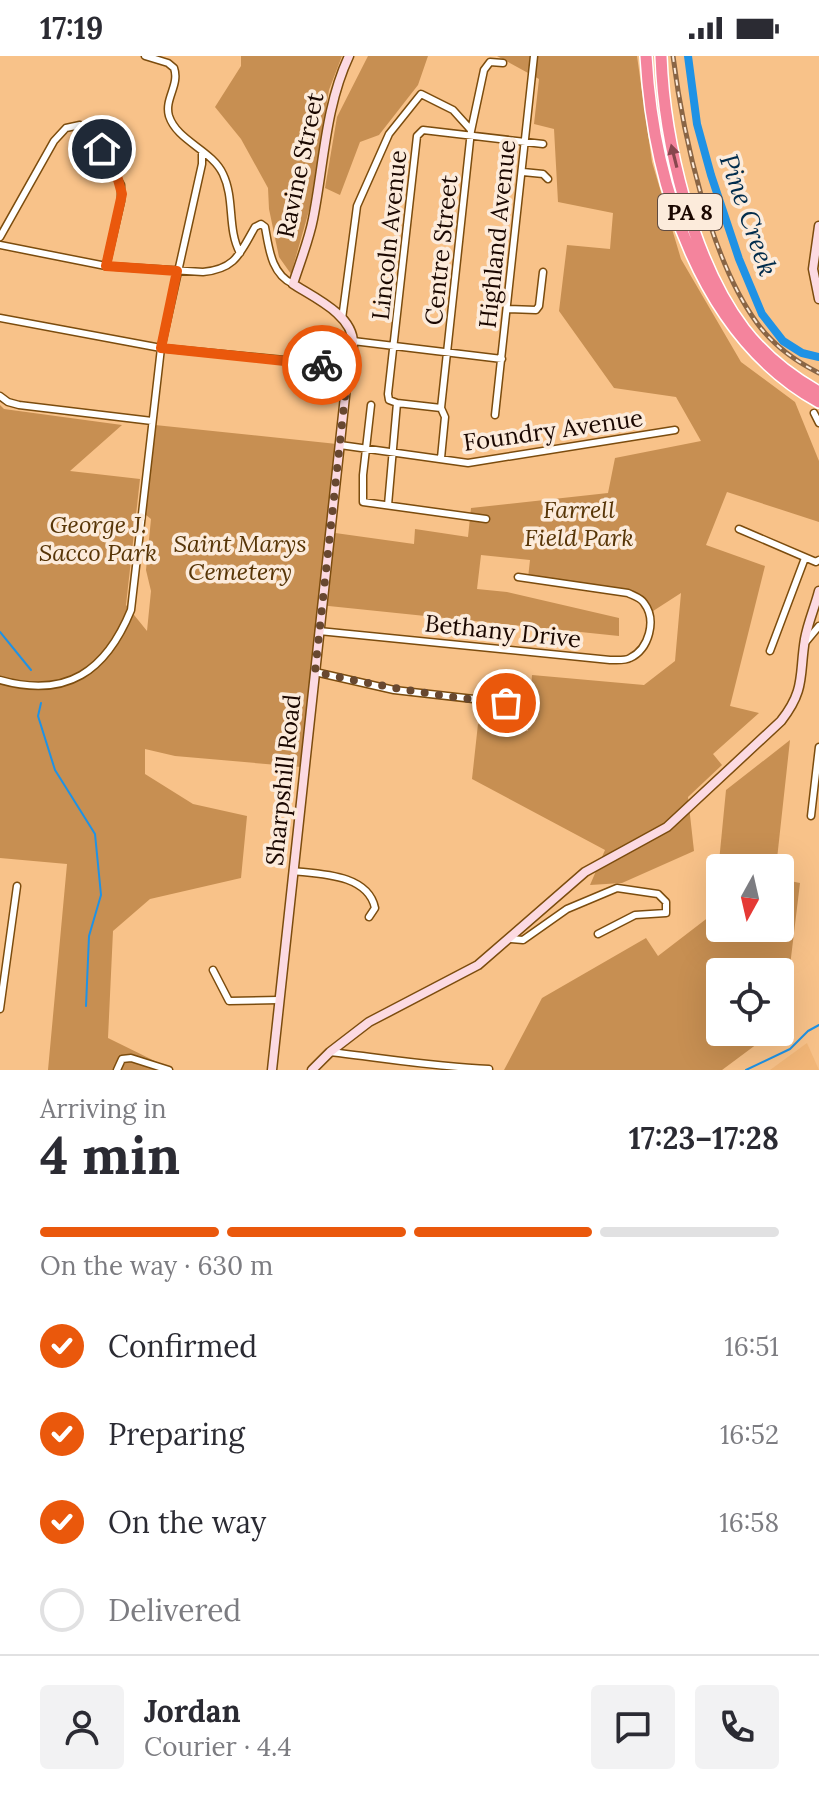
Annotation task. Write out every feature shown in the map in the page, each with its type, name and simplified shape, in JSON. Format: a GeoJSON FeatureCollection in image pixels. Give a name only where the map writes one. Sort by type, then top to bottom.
{"type":"FeatureCollection","features":[{"type":"Feature","properties":{"kind":"highway","name":"PA 8"},"geometry":{"type":"LineString","coordinates":[[645,56],[652,126],[665,176],[685,234],[713,297],[758,359],[816,408]]}},
{"type":"Feature","properties":{"kind":"highway","name":"PA 8"},"geometry":{"type":"LineString","coordinates":[[661,56],[663,96],[674,155],[696,230],[718,286],[735,316],[764,352],[791,375],[819,392]]}},
{"type":"Feature","properties":{"kind":"street"},"geometry":{"type":"LineString","coordinates":[[145,56],[174,68],[176,80],[168,103],[171,121],[216,163],[223,174],[233,232],[240,253]]}},
{"type":"Feature","properties":{"kind":"street","name":"Ravine Street"},"geometry":{"type":"LineString","coordinates":[[293,284],[313,220],[320,166],[337,85],[349,56]]}},
{"type":"Feature","properties":{"kind":"street","name":"Highland Avenue"},"geometry":{"type":"LineString","coordinates":[[495,415],[534,56]]}},
{"type":"Feature","properties":{"kind":"street","name":"Centre Street"},"geometry":{"type":"LineString","coordinates":[[441,458],[445,417],[441,408],[472,133],[486,66],[494,60],[503,63]]}},
{"type":"Feature","properties":{"kind":"street"},"geometry":{"type":"LineString","coordinates":[[342,319],[357,206],[389,134],[421,94],[453,110],[472,133],[543,144]]}},
{"type":"Feature","properties":{"kind":"street"},"geometry":{"type":"LineString","coordinates":[[0,237],[60,133],[72,125],[80,125],[93,135],[121,185],[121,201],[106,266]]}},
{"type":"Feature","properties":{"kind":"street","name":"Lincoln Avenue"},"geometry":{"type":"LineString","coordinates":[[397,403],[389,400],[388,394],[417,136],[423,130],[472,133]]}},
{"type":"Feature","properties":{"kind":"street"},"geometry":{"type":"LineString","coordinates":[[0,680],[23,686],[57,684],[85,675],[104,657],[121,634],[131,610],[161,348],[202,164],[202,151]]}},
{"type":"Feature","properties":{"kind":"street"},"geometry":{"type":"LineString","coordinates":[[523,172],[543,174],[548,179]]}},
{"type":"Feature","properties":{"kind":"street"},"geometry":{"type":"LineString","coordinates":[[0,245],[106,266],[216,271],[227,267],[240,253],[255,227],[261,224],[265,227],[269,251],[278,273],[323,302],[342,319],[353,341],[502,359]]}},
{"type":"Feature","properties":{"kind":"street"},"geometry":{"type":"LineString","coordinates":[[819,226],[813,269],[819,299]]}},
{"type":"Feature","properties":{"kind":"street"},"geometry":{"type":"LineString","coordinates":[[507,309],[536,310],[543,272]]}},
{"type":"Feature","properties":{"kind":"street"},"geometry":{"type":"LineString","coordinates":[[0,318],[161,348],[315,363],[337,373],[346,387]]}},
{"type":"Feature","properties":{"kind":"street","name":"Sharpshill Road"},"geometry":{"type":"LineString","coordinates":[[272,1070],[353,341]]}},
{"type":"Feature","properties":{"kind":"street"},"geometry":{"type":"LineString","coordinates":[[0,396],[19,405],[152,421]]}},
{"type":"Feature","properties":{"kind":"street"},"geometry":{"type":"LineString","coordinates":[[388,505],[397,403],[441,408]]}},
{"type":"Feature","properties":{"kind":"street"},"geometry":{"type":"LineString","coordinates":[[371,405],[363,502],[486,519]]}},
{"type":"Feature","properties":{"kind":"street"},"geometry":{"type":"LineString","coordinates":[[816,408],[819,423]]}},
{"type":"Feature","properties":{"kind":"street","name":"Foundry Avenue"},"geometry":{"type":"LineString","coordinates":[[340,445],[468,463],[675,430]]}},
{"type":"Feature","properties":{"kind":"street"},"geometry":{"type":"LineString","coordinates":[[739,529],[805,558],[819,560]]}},
{"type":"Feature","properties":{"kind":"street"},"geometry":{"type":"LineString","coordinates":[[770,651],[805,558]]}},
{"type":"Feature","properties":{"kind":"street","name":"Bethany Drive"},"geometry":{"type":"LineString","coordinates":[[319,631],[610,660],[628,659],[640,651],[650,636],[650,613],[643,600],[628,593],[518,577]]}},
{"type":"Feature","properties":{"kind":"street"},"geometry":{"type":"LineString","coordinates":[[315,1069],[330,1052],[369,1022],[394,1007],[445,985],[478,965],[585,872],[667,827],[781,721],[791,708],[802,682],[804,644],[819,591]]}},
{"type":"Feature","properties":{"kind":"street"},"geometry":{"type":"LineString","coordinates":[[804,644],[819,626]]}},
{"type":"Feature","properties":{"kind":"street"},"geometry":{"type":"LineString","coordinates":[[315,672],[394,690],[518,704],[531,714]]}},
{"type":"Feature","properties":{"kind":"street"},"geometry":{"type":"LineString","coordinates":[[811,816],[819,747]]}},
{"type":"Feature","properties":{"kind":"street"},"geometry":{"type":"LineString","coordinates":[[293,871],[348,879],[372,899],[375,908],[369,917]]}},
{"type":"Feature","properties":{"kind":"street"},"geometry":{"type":"LineString","coordinates":[[0,1009],[17,886]]}},
{"type":"Feature","properties":{"kind":"street"},"geometry":{"type":"LineString","coordinates":[[511,939],[523,940],[567,909],[617,888],[658,894],[666,902],[666,913],[635,915],[598,934]]}},
{"type":"Feature","properties":{"kind":"street"},"geometry":{"type":"LineString","coordinates":[[213,970],[229,1001],[279,1000]]}},
{"type":"Feature","properties":{"kind":"street"},"geometry":{"type":"LineString","coordinates":[[330,1052],[429,1062],[454,1069],[489,1069]]}},
{"type":"Feature","properties":{"kind":"street"},"geometry":{"type":"LineString","coordinates":[[117,1070],[122,1059],[131,1058],[169,1070]]}},
{"type":"Feature","properties":{"kind":"shaded area"},"geometry":{"type":"Polygon","coordinates":[[[807,1043],[819,1070],[770,1070],[807,1043]]]}},
{"type":"Feature","properties":{"kind":"green space"},"geometry":{"type":"Polygon","coordinates":[[[241,56],[342,56],[329,90],[310,207],[291,274],[279,257],[268,188],[241,139],[215,107],[241,66],[241,56]]]}},
{"type":"Feature","properties":{"kind":"green space"},"geometry":{"type":"Polygon","coordinates":[[[368,56],[428,56],[418,85],[379,135],[360,142],[340,195],[325,188],[337,117],[368,56]]]}},
{"type":"Feature","properties":{"kind":"green space"},"geometry":{"type":"Polygon","coordinates":[[[497,56],[637,56],[652,162],[681,259],[741,362],[795,402],[819,461],[819,522],[727,492],[706,545],[765,566],[730,706],[759,713],[713,754],[722,765],[688,797],[694,851],[622,883],[590,885],[605,850],[472,779],[478,724],[528,731],[532,675],[644,685],[675,661],[681,593],[650,613],[643,600],[628,593],[528,578],[530,560],[481,555],[477,589],[507,592],[619,618],[619,636],[319,605],[301,767],[175,756],[145,749],[145,774],[193,804],[247,816],[241,878],[150,899],[113,931],[108,1038],[173,1070],[48,1070],[67,864],[0,858],[0,405],[4,409],[122,425],[70,471],[140,479],[126,605],[147,631],[151,591],[146,570],[151,519],[146,515],[155,425],[337,444],[328,532],[414,544],[415,529],[468,537],[471,508],[608,493],[615,458],[701,441],[676,397],[614,388],[559,311],[567,245],[610,249],[613,213],[558,202],[554,129],[534,124],[539,79],[497,56]]]}},
{"type":"Feature","properties":{"kind":"green space"},"geometry":{"type":"Polygon","coordinates":[[[790,740],[778,854],[720,854],[726,790],[790,740]]]}},
{"type":"Feature","properties":{"kind":"green space"},"geometry":{"type":"Polygon","coordinates":[[[794,882],[800,883],[794,933],[794,882]]]}},
{"type":"Feature","properties":{"kind":"green space"},"geometry":{"type":"Polygon","coordinates":[[[706,919],[706,942],[793,942],[791,958],[706,958],[706,1046],[754,1046],[722,1070],[504,1070],[542,998],[646,938],[658,956],[706,919]]]}},
{"type":"Feature","properties":{"kind":"waterway","name":"Pine Creek"},"geometry":{"type":"LineString","coordinates":[[688,56],[697,124],[711,175],[739,259],[762,314],[783,341],[802,353],[819,357]]}},
{"type":"Feature","properties":{"kind":"waterway"},"geometry":{"type":"LineString","coordinates":[[0,632],[31,670]]}},
{"type":"Feature","properties":{"kind":"waterway"},"geometry":{"type":"LineString","coordinates":[[41,703],[38,716],[55,770],[95,834],[101,895],[89,936],[86,1006]]}},
{"type":"Feature","properties":{"kind":"waterway"},"geometry":{"type":"LineString","coordinates":[[746,1070],[790,1049],[819,1025]]}},
{"type":"Feature","properties":{"kind":"railway"},"geometry":{"type":"LineString","coordinates":[[673,56],[701,195],[725,265],[740,296],[763,331],[785,352],[819,373]]}},
{"type":"Feature","properties":{"kind":"way so far"},"geometry":{"type":"LineString","coordinates":[[322,365],[337,373],[346,387],[315,672],[394,690],[506,703]]}},
{"type":"Feature","properties":{"kind":"route"},"geometry":{"type":"LineString","coordinates":[[102,149],[121,185],[122,194],[106,266],[177,271],[161,348],[322,365]]}},
{"type":"Feature","properties":{"kind":"park label","name":"Farrell Field Park"},"geometry":{"type":"Point","coordinates":[579,523]}},
{"type":"Feature","properties":{"kind":"park label","name":"George J. Sacco Park"},"geometry":{"type":"Point","coordinates":[98,538]}},
{"type":"Feature","properties":{"kind":"park label","name":"Saint Marys Cemetery"},"geometry":{"type":"Point","coordinates":[240,557]}}]}
